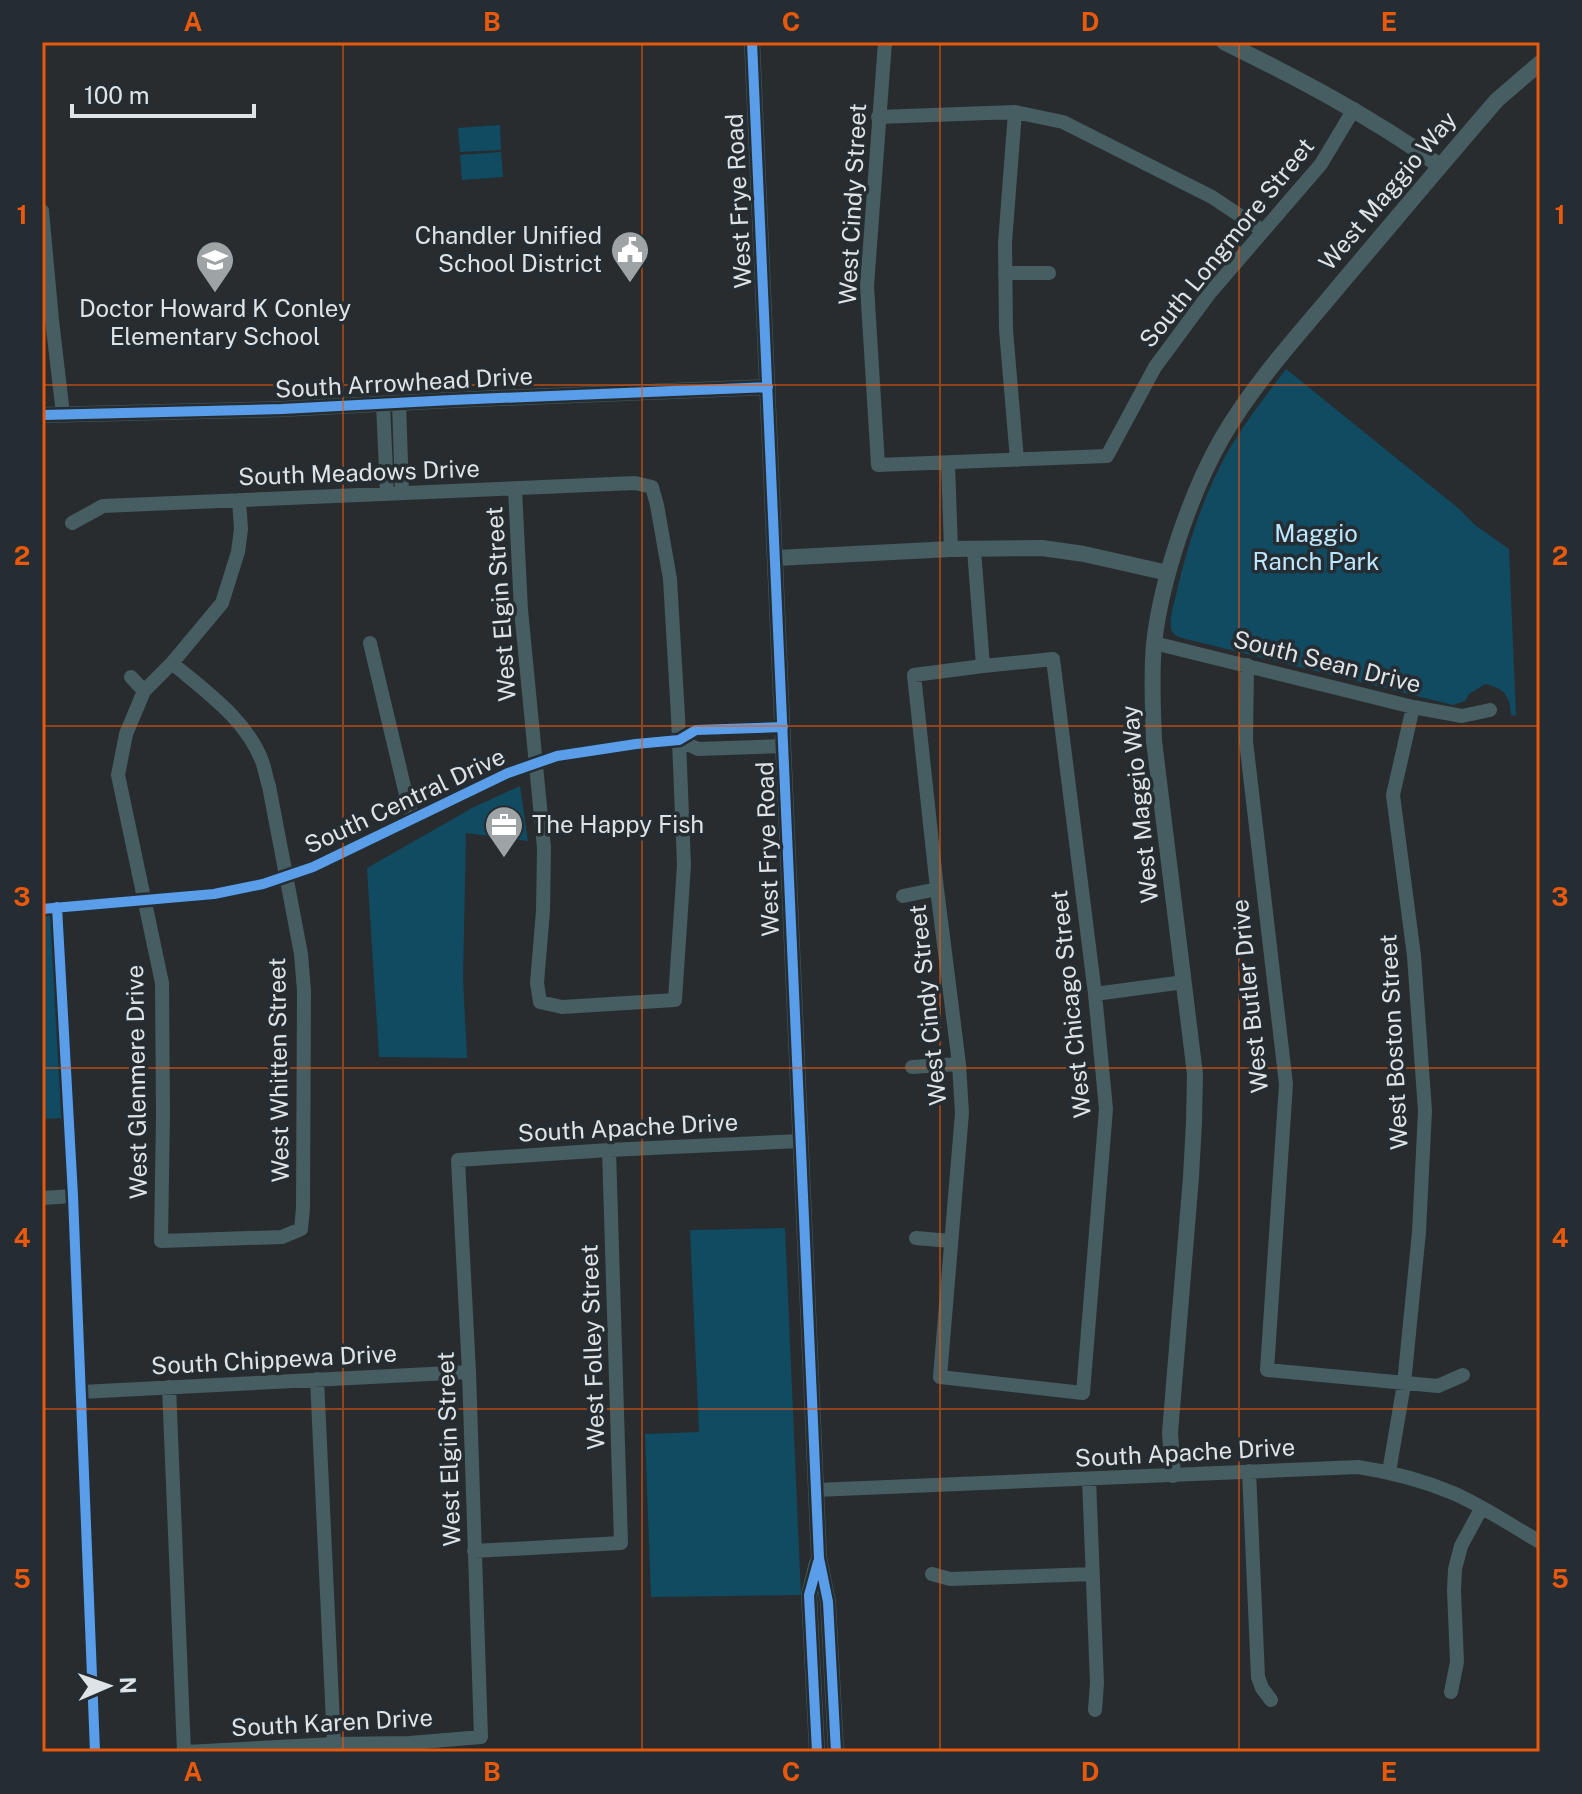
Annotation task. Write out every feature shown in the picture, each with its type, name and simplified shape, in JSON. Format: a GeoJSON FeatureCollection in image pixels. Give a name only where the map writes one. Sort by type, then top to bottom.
{"type":"FeatureCollection","features":[{"type":"Feature","properties":{"kind":"street","name":"West Frye Road"},"geometry":{"type":"LineString","coordinates":[[752,42],[819,1558],[828,1602],[836,1752]]}},
{"type":"Feature","properties":{"kind":"street","name":"West Cindy Street"},"geometry":{"type":"LineString","coordinates":[[878,465],[867,286],[885,42]]}},
{"type":"Feature","properties":{"kind":"street"},"geometry":{"type":"LineString","coordinates":[[1229,43],[1354,109],[1440,166]]}},
{"type":"Feature","properties":{"kind":"street","name":"West Maggio Way"},"geometry":{"type":"LineString","coordinates":[[1173,1475],[1170,1433],[1195,1074],[1154,741],[1154,643],[1168,573],[1193,503],[1223,437],[1267,374],[1497,100],[1540,63]]}},
{"type":"Feature","properties":{"kind":"street","name":"South Longmore Street"},"geometry":{"type":"LineString","coordinates":[[878,465],[1107,456],[1155,367],[1209,294],[1321,164],[1354,109]]}},
{"type":"Feature","properties":{"kind":"street"},"geometry":{"type":"LineString","coordinates":[[1015,112],[1005,273],[1006,330],[1017,460]]}},
{"type":"Feature","properties":{"kind":"street"},"geometry":{"type":"LineString","coordinates":[[878,117],[1015,112],[1063,122],[1212,197],[1263,231]]}},
{"type":"Feature","properties":{"kind":"street"},"geometry":{"type":"LineString","coordinates":[[42,211],[63,414]]}},
{"type":"Feature","properties":{"kind":"street"},"geometry":{"type":"LineString","coordinates":[[1005,273],[1049,273]]}},
{"type":"Feature","properties":{"kind":"street","name":"South Arrowhead Drive"},"geometry":{"type":"LineString","coordinates":[[42,415],[282,409],[768,387]]}},
{"type":"Feature","properties":{"kind":"street"},"geometry":{"type":"LineString","coordinates":[[391,403],[394,493]]}},
{"type":"Feature","properties":{"kind":"street"},"geometry":{"type":"LineString","coordinates":[[948,463],[951,549]]}},
{"type":"Feature","properties":{"kind":"street","name":"South Meadows Drive"},"geometry":{"type":"LineString","coordinates":[[72,523],[103,506],[635,483],[652,487],[670,579],[679,740]]}},
{"type":"Feature","properties":{"kind":"street","name":"West Elgin Street"},"geometry":{"type":"LineString","coordinates":[[515,489],[521,610],[544,848],[537,983],[540,1002],[562,1007],[675,1000],[684,865],[679,740]]}},
{"type":"Feature","properties":{"kind":"street","name":"West Glenmere Drive"},"geometry":{"type":"LineString","coordinates":[[161,1241],[162,983],[118,775],[126,734],[144,691],[222,603],[238,552],[241,529],[239,500]]}},
{"type":"Feature","properties":{"kind":"street"},"geometry":{"type":"LineString","coordinates":[[776,558],[951,549],[1042,548],[1168,573]]}},
{"type":"Feature","properties":{"kind":"street"},"geometry":{"type":"LineString","coordinates":[[974,550],[983,666]]}},
{"type":"Feature","properties":{"kind":"street"},"geometry":{"type":"LineString","coordinates":[[370,643],[413,818]]}},
{"type":"Feature","properties":{"kind":"street","name":"South Sean Drive"},"geometry":{"type":"LineString","coordinates":[[1154,643],[1413,707],[1462,716],[1490,710]]}},
{"type":"Feature","properties":{"kind":"street","name":"West Chicago Street"},"geometry":{"type":"LineString","coordinates":[[940,1377],[1083,1393],[1106,1109],[1095,994],[1053,659],[983,666]]}},
{"type":"Feature","properties":{"kind":"street","name":"West Whitten Street"},"geometry":{"type":"LineString","coordinates":[[161,1241],[282,1237],[301,1229],[303,1208],[304,991],[301,954],[269,786],[251,739],[233,715],[172,663]]}},
{"type":"Feature","properties":{"kind":"street","name":"West Butler Drive"},"geometry":{"type":"LineString","coordinates":[[1247,665],[1246,741],[1286,1084],[1267,1370],[1404,1384]]}},
{"type":"Feature","properties":{"kind":"street","name":"West Cindy Street"},"geometry":{"type":"LineString","coordinates":[[940,1377],[962,1113],[914,675],[983,666]]}},
{"type":"Feature","properties":{"kind":"street"},"geometry":{"type":"LineString","coordinates":[[131,677],[144,691]]}},
{"type":"Feature","properties":{"kind":"street","name":"West Boston Street"},"geometry":{"type":"LineString","coordinates":[[1389,1472],[1404,1384],[1419,1232],[1425,1111],[1414,956],[1393,795],[1413,707]]}},
{"type":"Feature","properties":{"kind":"street","name":"South Central Drive"},"geometry":{"type":"LineString","coordinates":[[50,908],[214,894],[285,878],[508,773],[557,756],[679,740],[696,730],[783,727]]}},
{"type":"Feature","properties":{"kind":"street","name":"South Central Drive"},"geometry":{"type":"LineString","coordinates":[[679,740],[698,749],[784,746]]}},
{"type":"Feature","properties":{"kind":"street"},"geometry":{"type":"LineString","coordinates":[[903,896],[937,889]]}},
{"type":"Feature","properties":{"kind":"street"},"geometry":{"type":"LineString","coordinates":[[50,908],[73,1196],[95,1752]]}},
{"type":"Feature","properties":{"kind":"street"},"geometry":{"type":"LineString","coordinates":[[1095,994],[1184,982]]}},
{"type":"Feature","properties":{"kind":"street"},"geometry":{"type":"LineString","coordinates":[[912,1067],[959,1064]]}},
{"type":"Feature","properties":{"kind":"street","name":"South Apache Drive"},"geometry":{"type":"LineString","coordinates":[[458,1160],[800,1141]]}},
{"type":"Feature","properties":{"kind":"street","name":"West Folley Street"},"geometry":{"type":"LineString","coordinates":[[474,1551],[621,1543],[609,1150]]}},
{"type":"Feature","properties":{"kind":"street","name":"West Elgin Street"},"geometry":{"type":"LineString","coordinates":[[458,1160],[469,1372],[481,1737]]}},
{"type":"Feature","properties":{"kind":"street"},"geometry":{"type":"LineString","coordinates":[[42,1198],[73,1196]]}},
{"type":"Feature","properties":{"kind":"street"},"geometry":{"type":"LineString","coordinates":[[916,1238],[951,1241]]}},
{"type":"Feature","properties":{"kind":"street","name":"South Chippewa Drive"},"geometry":{"type":"LineString","coordinates":[[81,1392],[469,1372]]}},
{"type":"Feature","properties":{"kind":"street"},"geometry":{"type":"LineString","coordinates":[[1404,1384],[1438,1386],[1463,1375]]}},
{"type":"Feature","properties":{"kind":"street"},"geometry":{"type":"LineString","coordinates":[[317,1379],[334,1744]]}},
{"type":"Feature","properties":{"kind":"street"},"geometry":{"type":"LineString","coordinates":[[169,1387],[184,1752]]}},
{"type":"Feature","properties":{"kind":"street","name":"South Apache Drive"},"geometry":{"type":"LineString","coordinates":[[816,1490],[1358,1467],[1415,1479],[1456,1494],[1540,1542]]}},
{"type":"Feature","properties":{"kind":"street"},"geometry":{"type":"LineString","coordinates":[[1249,1471],[1258,1677],[1271,1700]]}},
{"type":"Feature","properties":{"kind":"street"},"geometry":{"type":"LineString","coordinates":[[1089,1479],[1097,1683],[1095,1710]]}},
{"type":"Feature","properties":{"kind":"street"},"geometry":{"type":"LineString","coordinates":[[1451,1692],[1457,1662],[1455,1569],[1461,1546],[1481,1509]]}},
{"type":"Feature","properties":{"kind":"street","name":"West Frye Road"},"geometry":{"type":"LineString","coordinates":[[817,1752],[809,1595],[819,1558]]}},
{"type":"Feature","properties":{"kind":"street"},"geometry":{"type":"LineString","coordinates":[[932,1574],[950,1579],[1093,1574]]}},
{"type":"Feature","properties":{"kind":"street","name":"South Karen Drive"},"geometry":{"type":"LineString","coordinates":[[184,1752],[334,1744],[410,1747],[481,1737]]}},
{"type":"Feature","properties":{"kind":"green space"},"geometry":{"type":"Polygon","coordinates":[[[500,125],[501,150],[460,152],[458,128],[500,125]]]}},
{"type":"Feature","properties":{"kind":"green space"},"geometry":{"type":"Polygon","coordinates":[[[501,152],[503,177],[462,180],[460,155],[501,152]]]}},
{"type":"Feature","properties":{"kind":"green space","name":"Maggio Ranch Park"},"geometry":{"type":"Polygon","coordinates":[[[1286,369],[1475,525],[1509,549],[1516,716],[1511,715],[1505,694],[1485,684],[1469,694],[1465,701],[1453,705],[1182,638],[1173,633],[1171,618],[1180,577],[1210,489],[1226,455],[1286,369]]]}},
{"type":"Feature","properties":{"kind":"green space"},"geometry":{"type":"Polygon","coordinates":[[[520,786],[528,841],[466,833],[463,979],[467,1058],[379,1057],[367,868],[474,807],[520,786]]]}},
{"type":"Feature","properties":{"kind":"green space"},"geometry":{"type":"Polygon","coordinates":[[[57,907],[68,1118],[42,1119],[42,909],[57,907]]]}},
{"type":"Feature","properties":{"kind":"green space"},"geometry":{"type":"Polygon","coordinates":[[[785,1228],[801,1595],[651,1597],[645,1434],[699,1432],[690,1230],[785,1228]]]}},
{"type":"Feature","properties":{"kind":"cycle path"},"geometry":{"type":"LineString","coordinates":[[752,42],[819,1558],[828,1602],[836,1752]]}},
{"type":"Feature","properties":{"kind":"cycle path"},"geometry":{"type":"LineString","coordinates":[[42,415],[282,409],[768,387]]}},
{"type":"Feature","properties":{"kind":"cycle path"},"geometry":{"type":"LineString","coordinates":[[42,909],[214,894],[263,884],[313,867],[508,773],[557,756],[679,740],[696,730],[783,727]]}},
{"type":"Feature","properties":{"kind":"cycle path"},"geometry":{"type":"LineString","coordinates":[[57,907],[73,1196],[95,1752]]}},
{"type":"Feature","properties":{"kind":"cycle path"},"geometry":{"type":"LineString","coordinates":[[817,1752],[809,1595],[818,1562]]}},
{"type":"Feature","properties":{"kind":"place","name":"Chandler Unified School District"},"geometry":{"type":"Point","coordinates":[630,284]}},
{"type":"Feature","properties":{"kind":"place","name":"Doctor Howard K Conley Elementary School"},"geometry":{"type":"Point","coordinates":[215,294]}},
{"type":"Feature","properties":{"kind":"place","name":"The Happy Fish"},"geometry":{"type":"Point","coordinates":[504,859]}}]}
